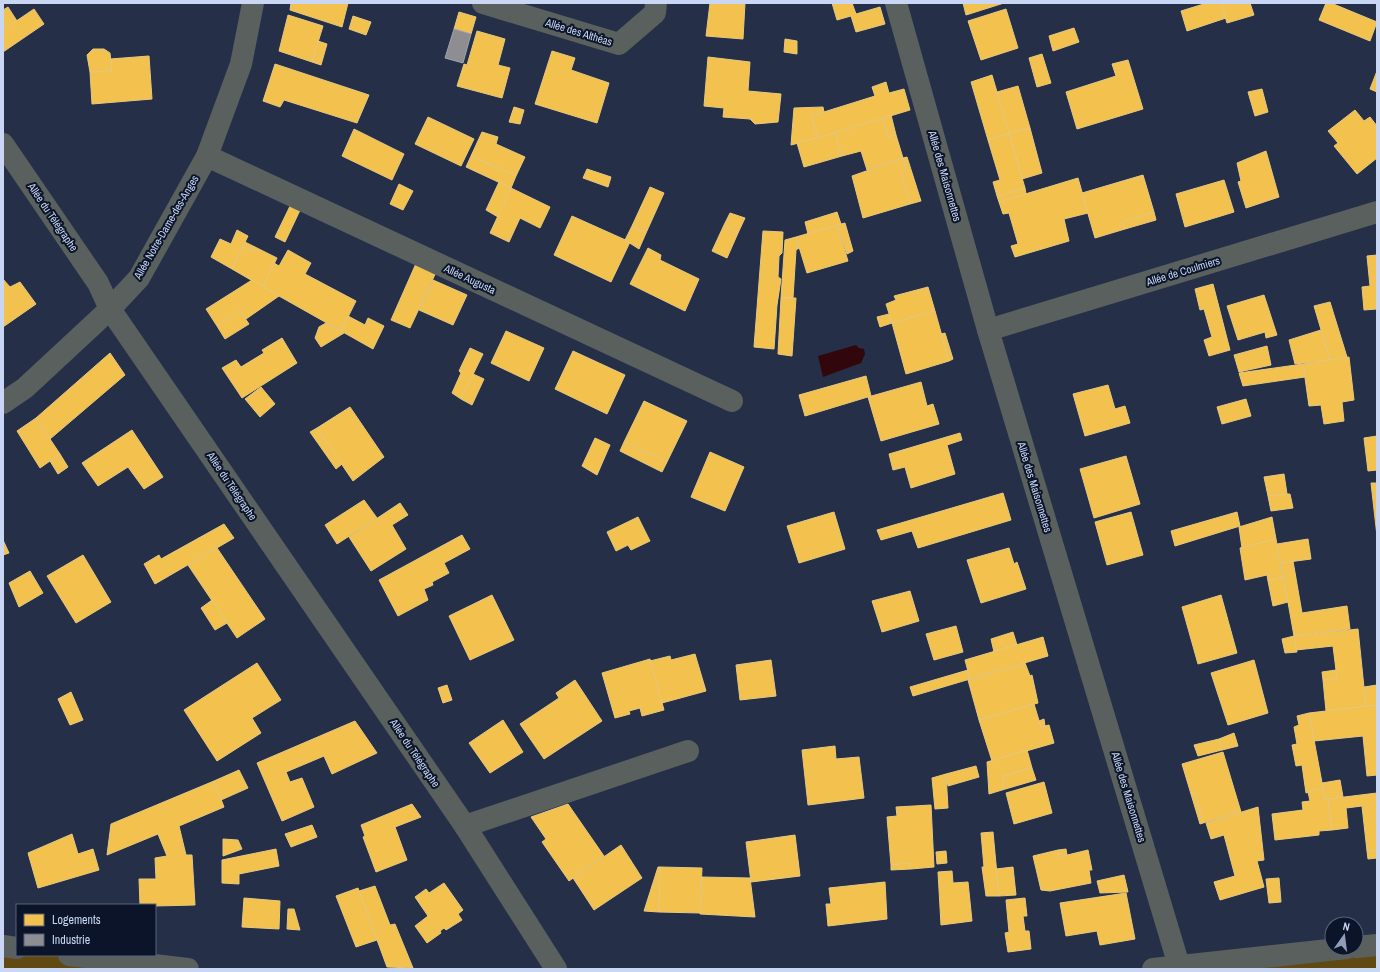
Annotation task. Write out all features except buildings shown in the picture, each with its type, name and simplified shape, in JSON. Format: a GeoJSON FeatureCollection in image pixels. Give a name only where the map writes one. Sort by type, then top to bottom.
{"type":"FeatureCollection","features":[{"type":"Feature","properties":{"kind":"street","name":"Allée Notre-Dame-des-Anges"},"geometry":{"type":"LineString","coordinates":[[3,403],[25,388],[110,309],[139,278],[207,156],[241,64],[253,3]]}},
{"type":"Feature","properties":{"kind":"street","name":"Allée des Althéas"},"geometry":{"type":"LineString","coordinates":[[483,3],[619,44],[656,13],[656,3]]}},
{"type":"Feature","properties":{"kind":"street","name":"Allée des Maisonnettes"},"geometry":{"type":"LineString","coordinates":[[896,3],[988,330],[1180,968]]}},
{"type":"Feature","properties":{"kind":"street","name":"Allée du Télégraphe"},"geometry":{"type":"LineString","coordinates":[[3,144],[98,283],[110,309],[465,826],[556,969]]}},
{"type":"Feature","properties":{"kind":"street","name":"Allée Augusta"},"geometry":{"type":"LineString","coordinates":[[207,156],[732,402]]}},
{"type":"Feature","properties":{"kind":"street","name":"Allée de Coulmiers"},"geometry":{"type":"LineString","coordinates":[[988,330],[1377,212]]}},
{"type":"Feature","properties":{"kind":"street"},"geometry":{"type":"LineString","coordinates":[[465,826],[688,751]]}},
{"type":"Feature","properties":{"kind":"street"},"geometry":{"type":"LineString","coordinates":[[1364,946],[1377,945]]}},
{"type":"Feature","properties":{"kind":"street"},"geometry":{"type":"LineString","coordinates":[[3,946],[16,948]]}},
{"type":"Feature","properties":{"kind":"street"},"geometry":{"type":"LineString","coordinates":[[1153,969],[1180,968],[1324,951]]}},
{"type":"Feature","properties":{"kind":"street"},"geometry":{"type":"LineString","coordinates":[[78,956],[188,969]]}},
{"type":"Feature","properties":{"kind":"shaded area"},"geometry":{"type":"Polygon","coordinates":[[[856,345],[859,348],[864,349],[865,354],[861,363],[823,377],[818,356],[856,345]]]}},
{"type":"Feature","properties":{"kind":"shaded area"},"geometry":{"type":"Polygon","coordinates":[[[1377,945],[1377,969],[1150,969],[1324,951],[1324,956],[1364,956],[1364,946],[1377,945]]]}},
{"type":"Feature","properties":{"kind":"shaded area"},"geometry":{"type":"Polygon","coordinates":[[[3,946],[16,954],[16,956],[78,956],[188,969],[3,969],[3,946]]]}}]}
